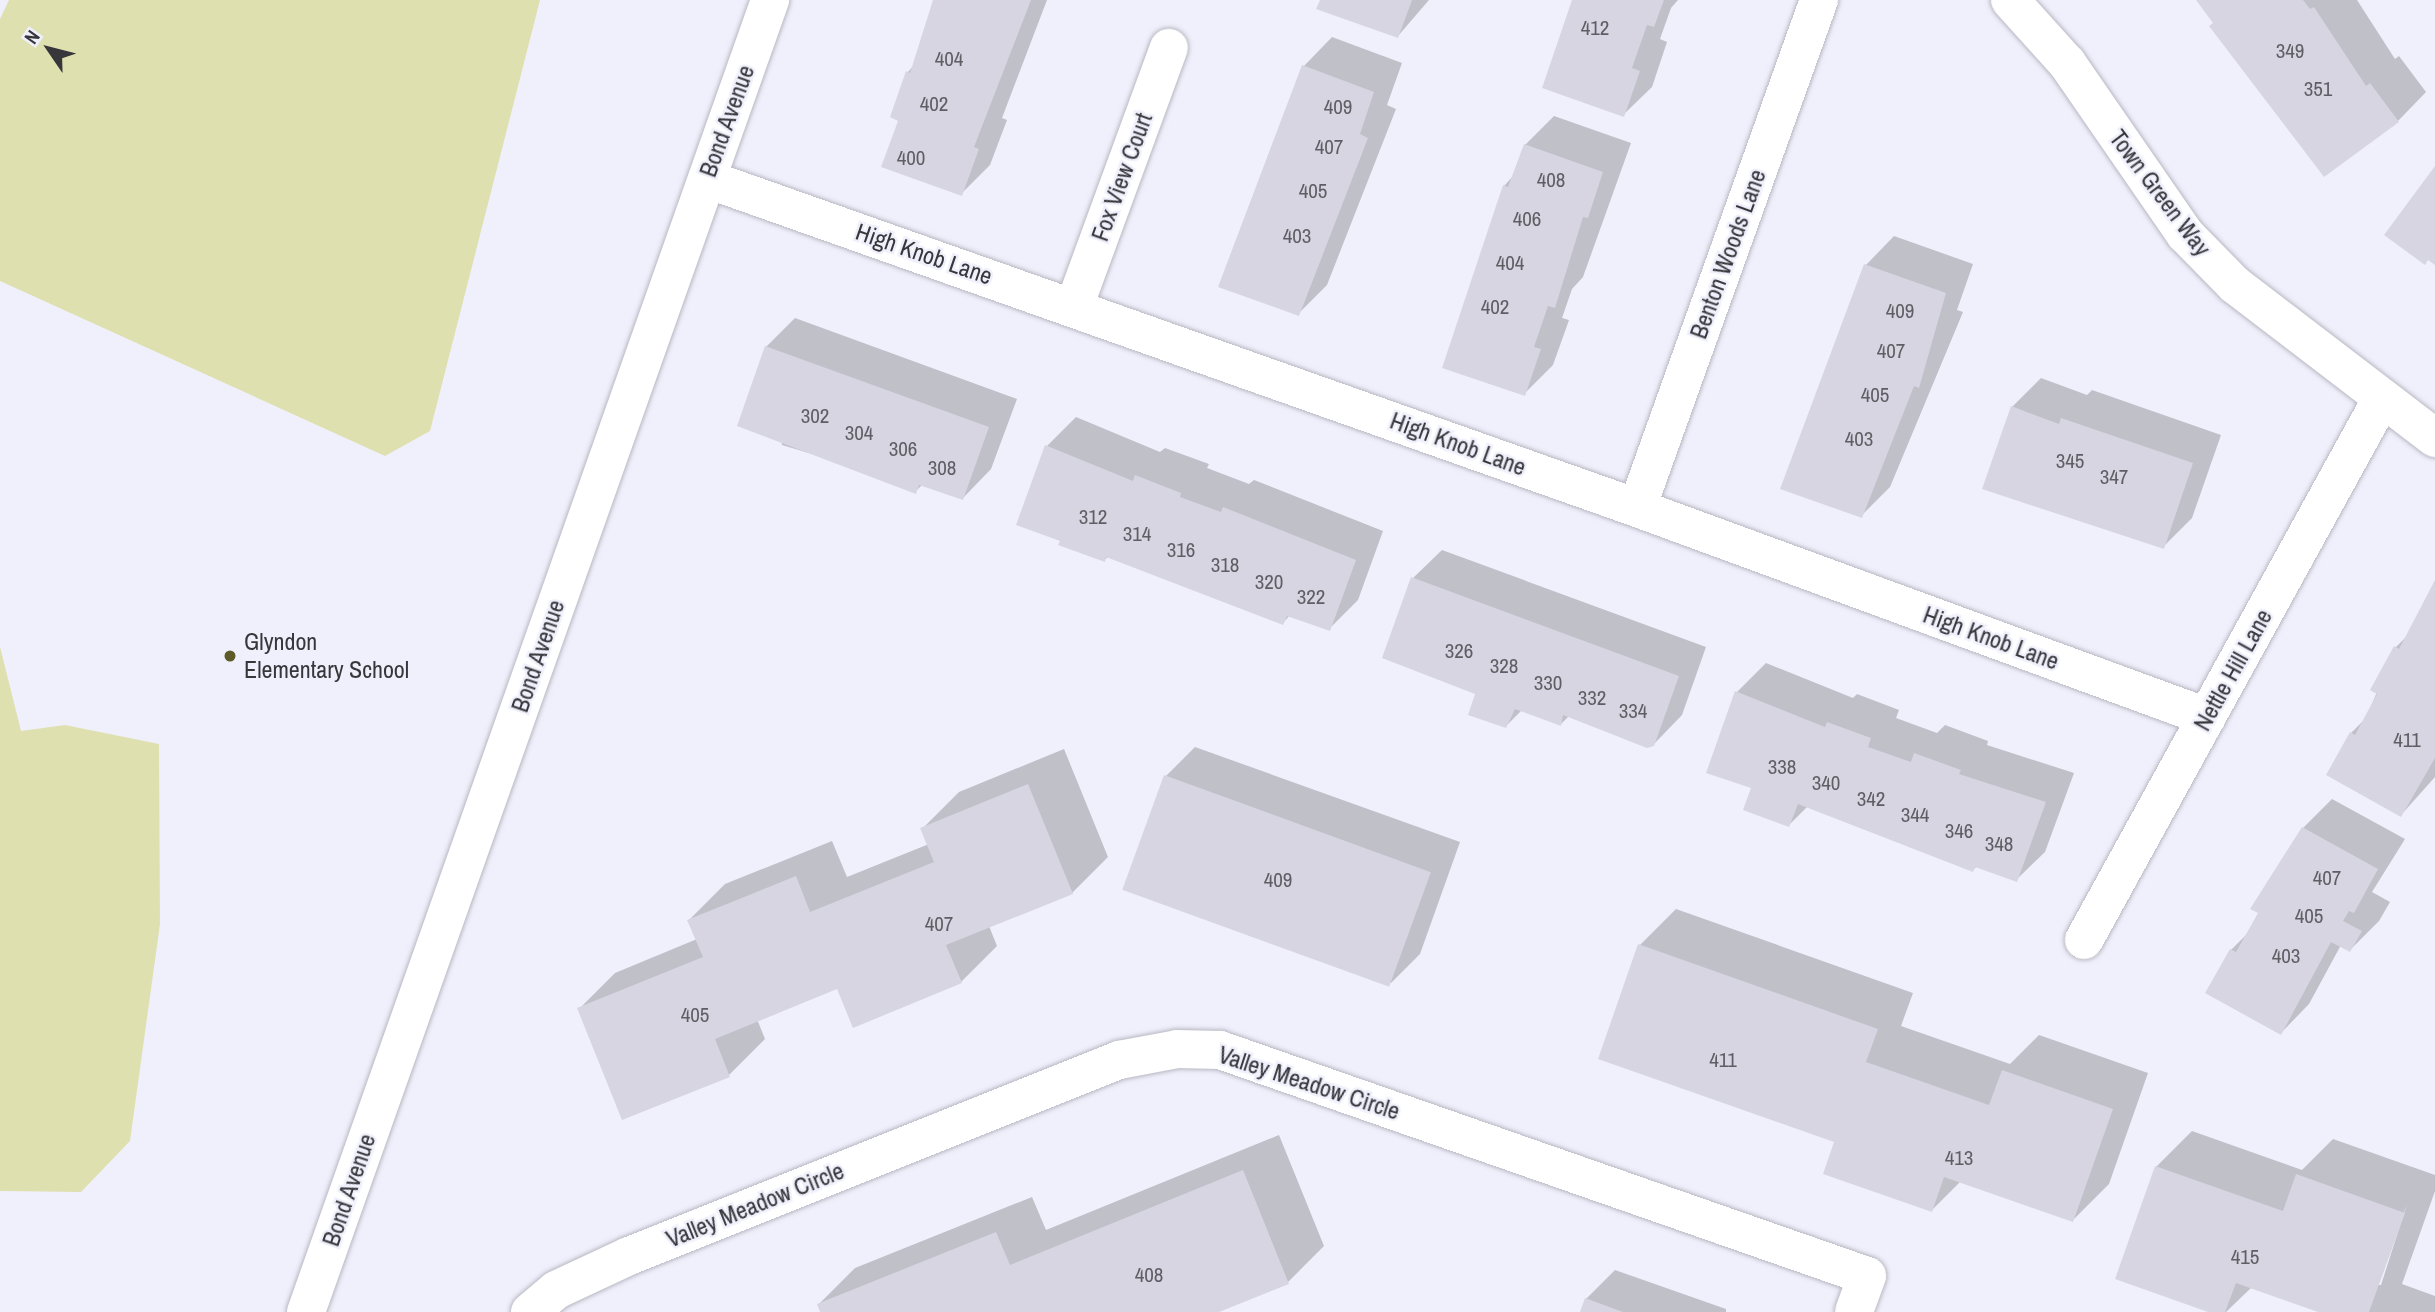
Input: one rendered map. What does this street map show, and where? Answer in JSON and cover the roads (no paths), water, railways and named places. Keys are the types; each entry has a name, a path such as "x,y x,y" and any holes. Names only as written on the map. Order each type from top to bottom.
{"street":[{"name":"Bond Avenue","path":"306,1312 770,0"},
{"name":"Benton Woods Lane","path":"1637,508 1819,0"},
{"name":"Town Green Way","path":"2010,0 2067,63 2185,234 2235,285 2381,400 2435,438"},
{"name":"Fox View Court","path":"1074,307 1169,48"},
{"name":"High Knob Lane","path":"706,179 1637,508 2207,717"},
{"name":"Nettle Hill Lane","path":"2084,940 2381,400"},
{"name":"Valley Meadow Circle","path":"530,1312 556,1290 642,1251 1119,1060 1177,1049 1220,1050 1867,1276 1854,1312"}],"place":[{"name":"Glyndon Elementary School","path":"230,656"}]}
